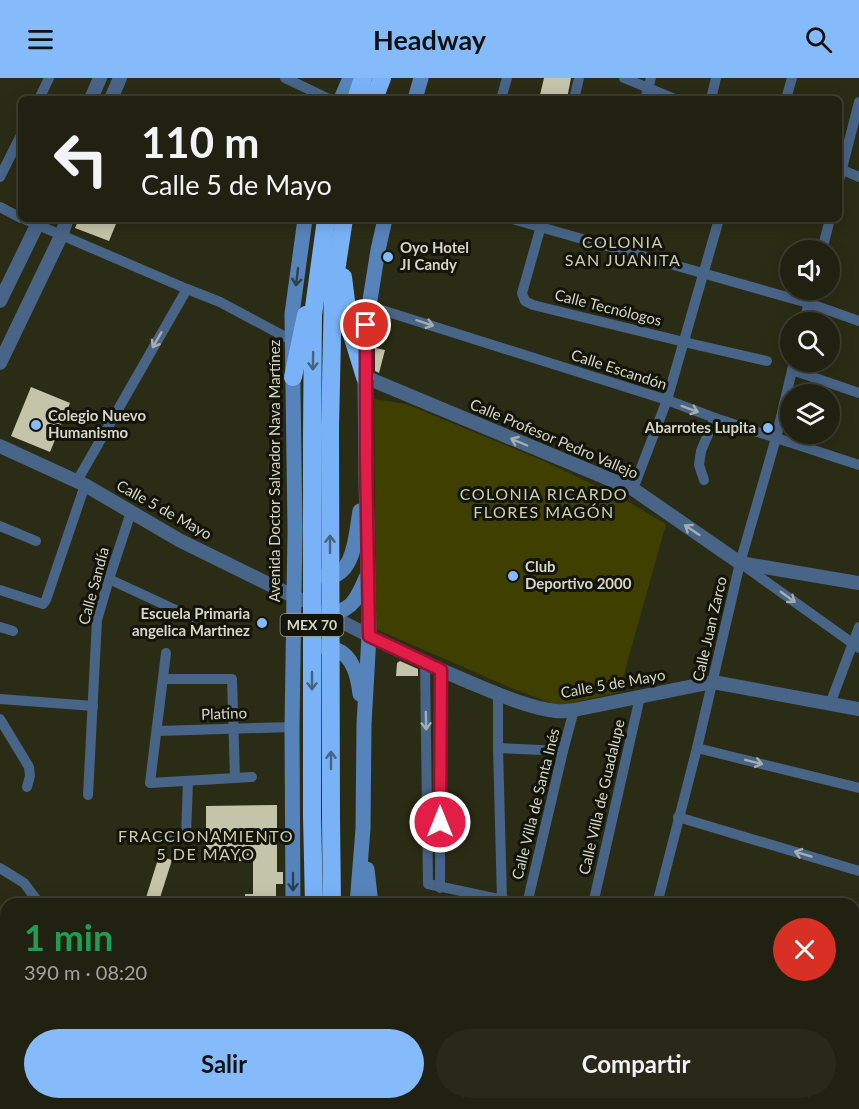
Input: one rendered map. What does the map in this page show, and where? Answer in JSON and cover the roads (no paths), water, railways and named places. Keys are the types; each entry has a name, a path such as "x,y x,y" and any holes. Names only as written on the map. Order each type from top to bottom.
{"highway":[{"path":"357,96 363,78"},
{"path":"375,96 382,78"},
{"path":"292,377 325,222"},
{"name":"MEX 70","path":"312,898 313,315 326,222"},
{"path":"344,222 344,282 350,325 365,378"},
{"name":"MEX 70","path":"332,898 330,427 333,291 344,222"},
{"path":"332,867 337,898"}],"main road":[{"path":"342,96 350,78"},
{"path":"416,96 421,78"},
{"name":"Avenida Doctor Salvador Nava Martínez","path":"293,898 292,727 295,530 292,314 305,222"},
{"path":"357,898 363,829 364,724 369,636 366,325 384,222"},
{"path":"295,530 310,569 328,577 339,572 352,556 366,474"},
{"path":"293,643 298,628 308,620 329,615 353,603 358,598 368,573"},
{"path":"293,685 294,671 300,654 308,649 321,646 336,649 344,654 356,671 364,724"},
{"path":"363,829 370,898"}],"street":[{"path":"40,96 49,78"},
{"path":"92,96 99,78"},
{"path":"112,96 120,78"},
{"path":"285,78 302,82 324,96"},
{"path":"502,96 507,78"},
{"path":"575,96 579,78"},
{"path":"624,78 668,96"},
{"path":"712,96 716,78"},
{"path":"787,96 792,78"},
{"path":"842,162 859,102"},
{"path":"0,177 18,141"},
{"path":"842,170 859,177"},
{"path":"0,207 18,216"},
{"path":"0,301 39,222 61,236 220,302 293,340"},
{"path":"0,363 66,222"},
{"path":"633,489 667,400 718,222"},
{"path":"825,240 829,222"},
{"path":"542,223 704,274 808,303 859,321"},
{"name":"Calle Tecnólogos","path":"542,223 522,293 525,301 533,305 767,361"},
{"path":"0,590 43,604 46,600 81,483 187,289"},
{"path":"806,312 809,300"},
{"name":"Calle Escandón","path":"369,306 667,400 859,465"},
{"name":"Calle Juan Zarco","path":"658,898 697,748 740,563 776,438 792,372"},
{"path":"808,372 859,393"},
{"name":"Calle Profesor Pedro Vallejo","path":"365,378 633,489 740,563 859,583"},
{"path":"704,480 699,465 715,418"},
{"name":"Calle 5 de Mayo","path":"0,446 81,483 179,540 294,595 369,636 498,694 541,708 557,711 574,710 713,682 859,710"},
{"name":"Calle Sandía","path":"88,795 97,620 131,512"},
{"path":"0,526 36,541"},
{"path":"740,563 856,645"},
{"path":"109,579 193,618"},
{"path":"0,627 13,631"},
{"path":"830,704 856,645 859,627"},
{"path":"166,653 150,783 252,777"},
{"path":"425,663 428,884 492,898"},
{"path":"440,888 441,670"},
{"path":"163,679 232,679 235,778"},
{"path":"498,694 502,898"},
{"name":"Calle Villa de Guadalupe","path":"594,898 640,697"},
{"path":"0,699 93,706"},
{"name":"Calle Villa de Santa Inés","path":"528,898 574,710"},
{"path":"0,719 29,768 30,776 27,787"},
{"name":"Platino","path":"157,731 292,727"},
{"path":"498,748 563,751"},
{"path":"697,748 859,788"},
{"path":"427,779 440,779"},
{"path":"186,836 188,781"},
{"path":"678,817 859,871"},
{"path":"164,836 199,836"},
{"path":"0,868 24,883 35,898"}],"place":[{"name":"Oyo Hotel JI Candy","path":"388,257"},
{"name":"Colegio Nuevo Humanismo","path":"36,425"},
{"name":"Abarrotes Lupita","path":"768,428"},
{"name":"Club Deportivo 2000","path":"513,576"},
{"name":"Escuela Primaria angelica Martinez","path":"262,623"}],"district":[{"name":"COLONIA SAN JUANITA","path":"623,251"},
{"name":"COLONIA RICARDO FLORES MAGÓN","path":"544,503"},
{"name":"FRACCIONAMIENTO 5 DE MAYO","path":"206,845"}]}
